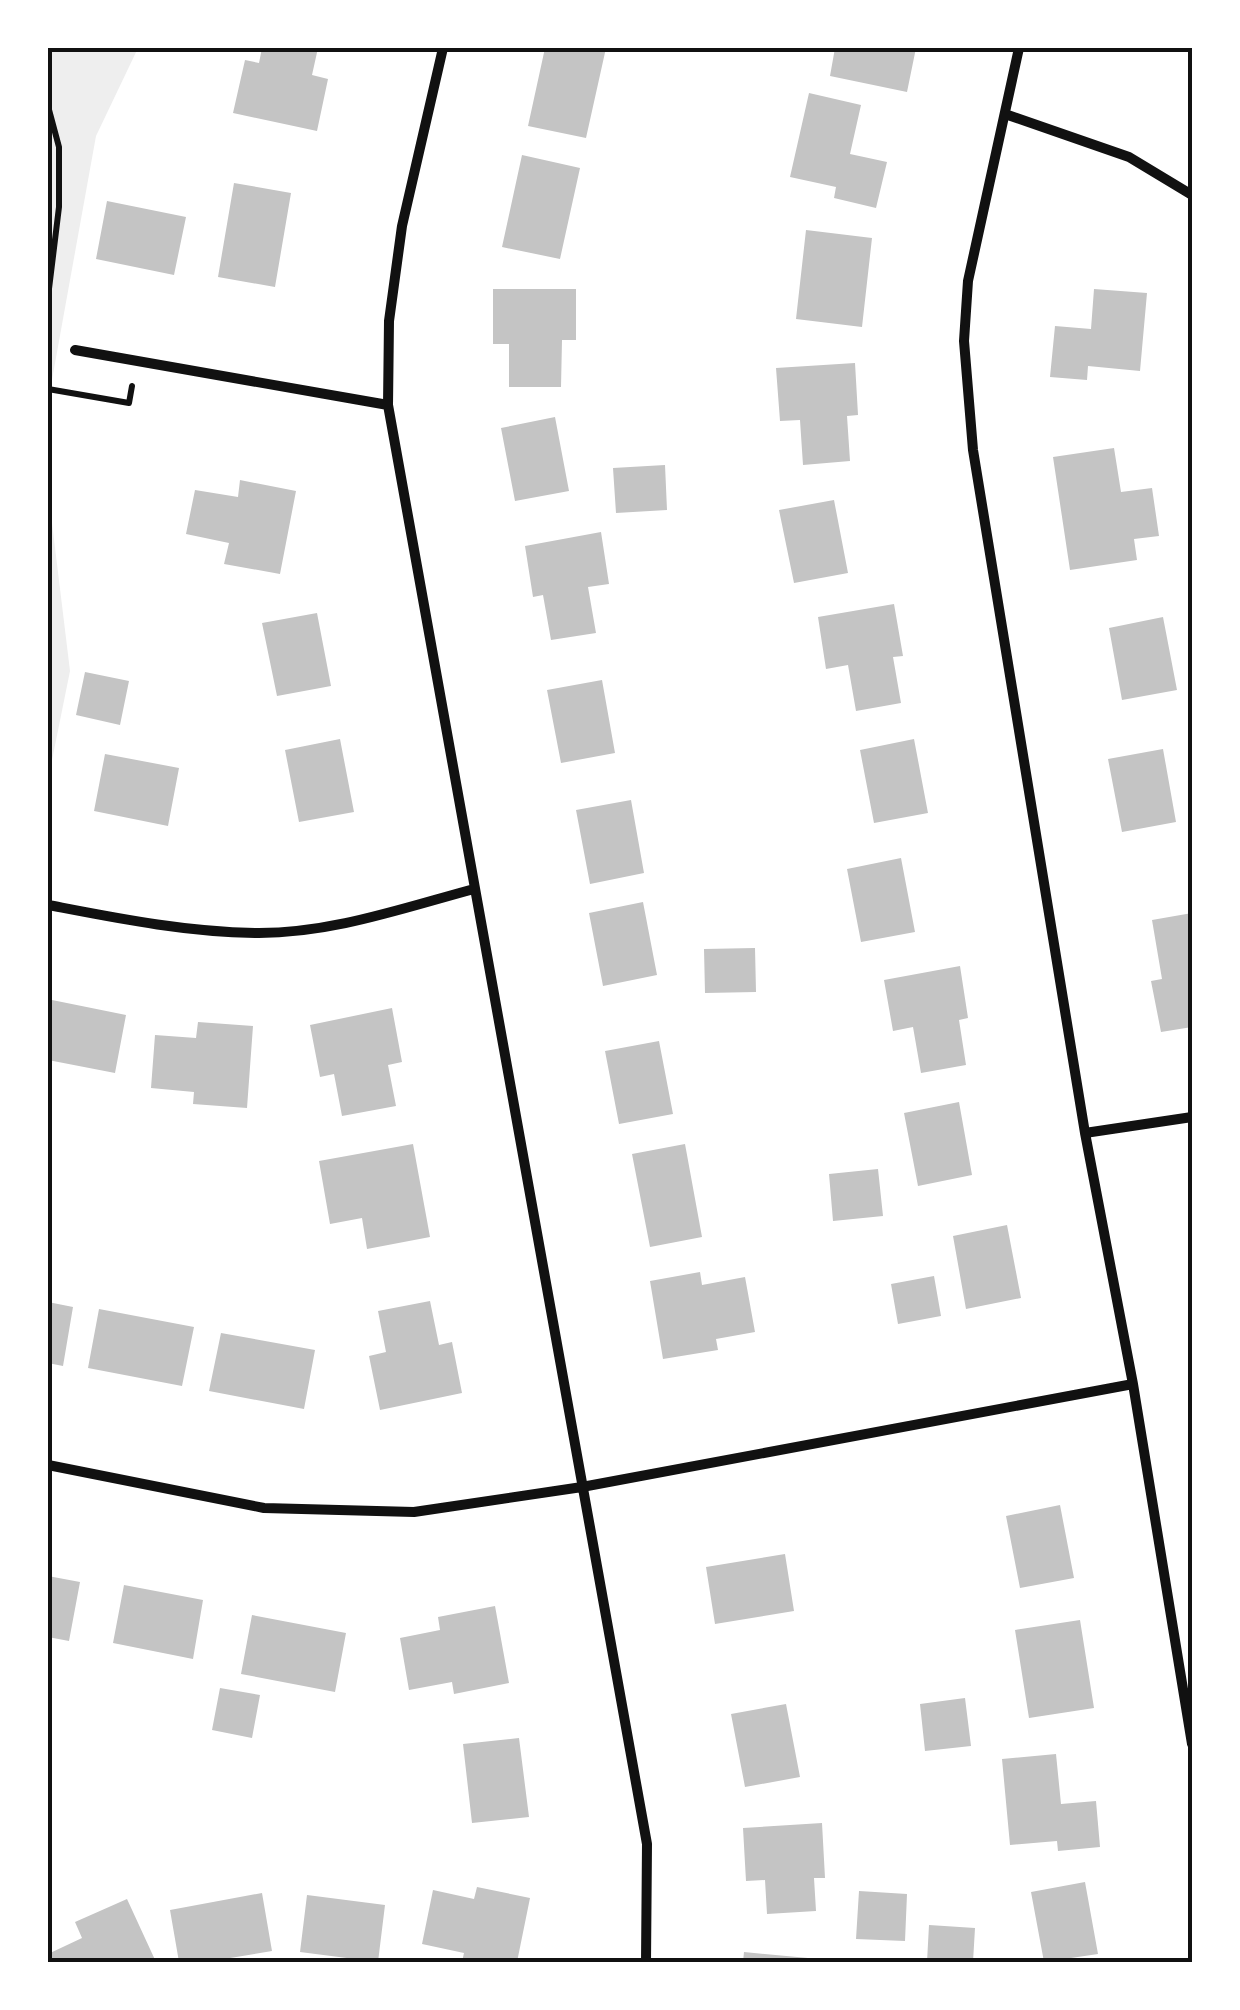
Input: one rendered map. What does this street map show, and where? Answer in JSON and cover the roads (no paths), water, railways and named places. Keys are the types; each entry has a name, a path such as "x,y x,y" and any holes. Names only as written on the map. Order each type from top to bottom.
{"street":[{"path":"443,48 402,226 390,321 388,405 648,1844 646,1962"},
{"path":"1019,48 968,281 965,385 1085,1133 1192,1744"},
{"path":"1004,114 1129,157 1192,195"},
{"path":"74,350 388,405"},
{"path":"48,905 163,926 256,933 353,922 474,889"},
{"path":"1085,1133 1192,1118"},
{"path":"48,1465 264,1508 414,1512 582,1487 1132,1384"}]}
